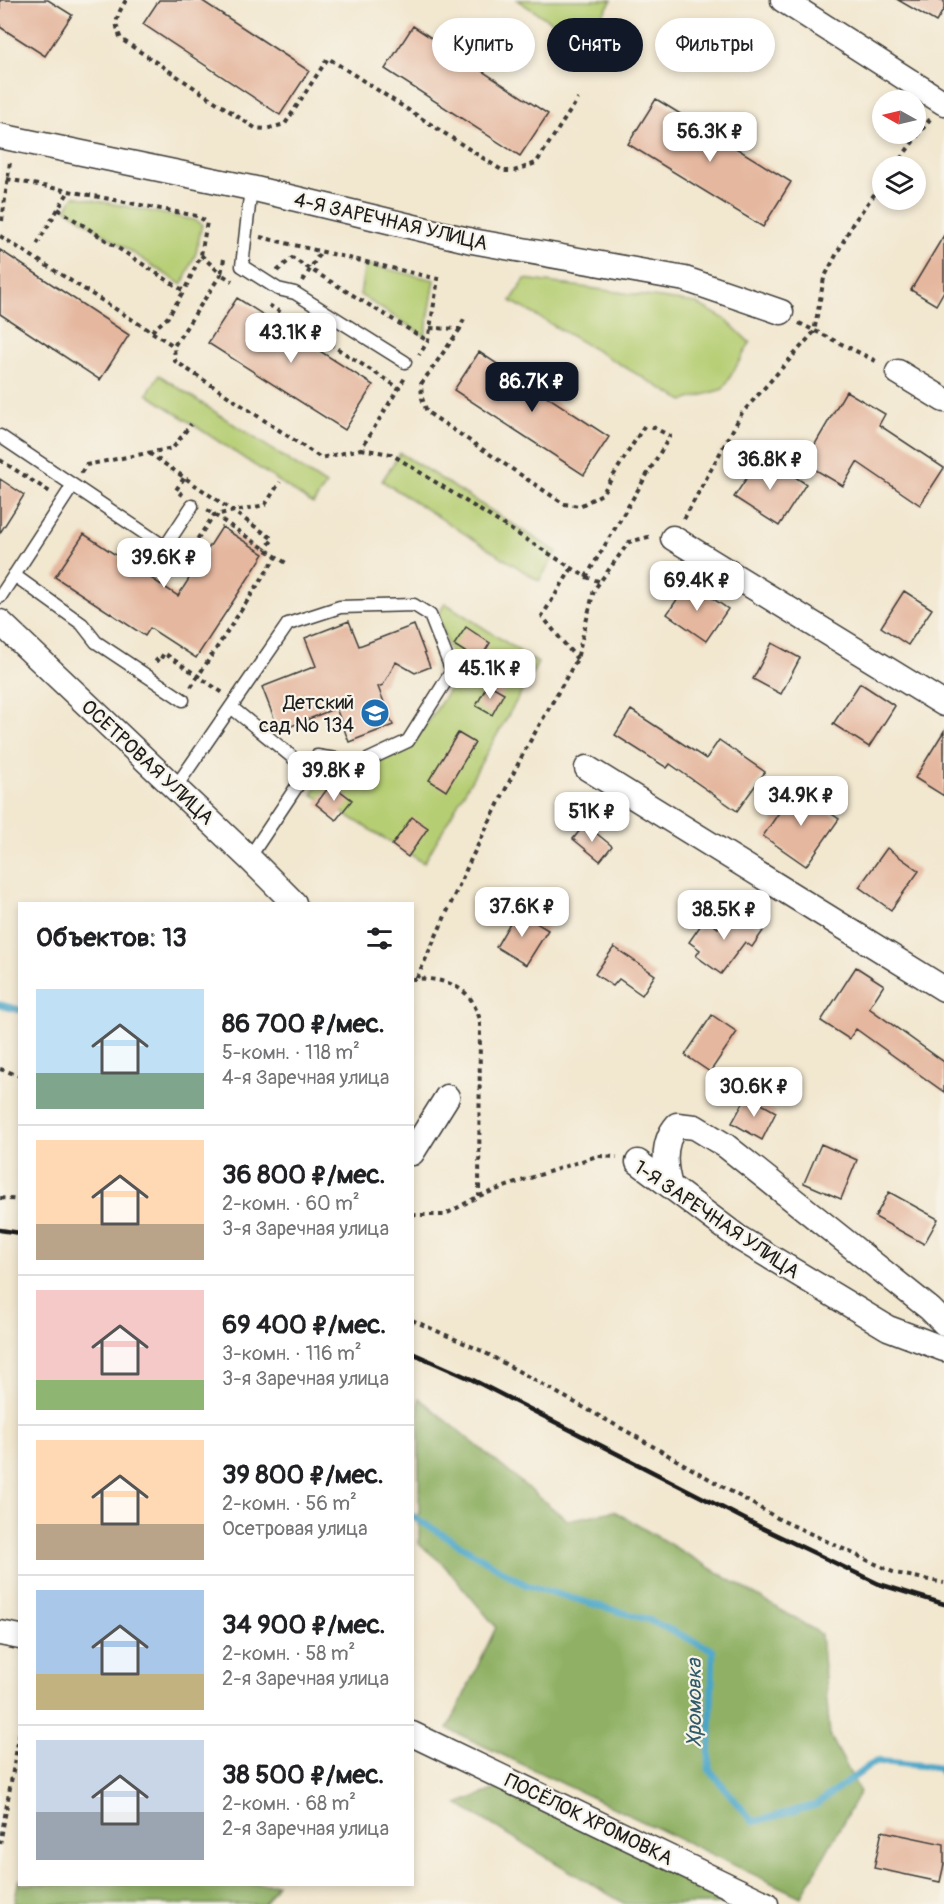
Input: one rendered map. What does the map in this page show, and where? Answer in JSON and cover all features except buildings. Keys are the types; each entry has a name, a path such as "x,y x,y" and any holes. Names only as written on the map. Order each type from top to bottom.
{"street":[{"path":"783,0 943,102"},
{"name":"4-Я ЗАРЕЧНАЯ УЛИЦА","path":"0,136 252,188 472,242 686,279 780,312"},
{"path":"898,372 944,400"},
{"path":"674,538 944,704"},
{"name":"ОСЕТРОВАЯ УЛИЦА","path":"0,622 293,902"},
{"path":"587,768 944,989"},
{"path":"414,1150 447,1097"},
{"path":"670,1186 665,1170 665,1151 669,1137 677,1125 695,1127 726,1146 930,1309 944,1323"},
{"name":"1-Я ЗАРЕЧНАЯ УЛИЦА","path":"638,1162 739,1238 888,1328 944,1349"},
{"path":"0,1633 18,1637"},
{"name":"ПОСЁЛОК ХРОМОВКА","path":"414,1735 766,1904"}],"lane":[{"path":"252,188 242,267 278,289 295,293 410,364"},
{"path":"0,436 165,547 194,504"},
{"path":"0,597 73,485"},
{"path":"14,575 82,624 96,642 183,700"},
{"path":"175,788 230,702 288,624 340,607 414,605 430,615 452,672 408,741 361,763 317,756 249,858"},
{"path":"230,702 308,770"}],"path":[{"path":"126,0 117,18 116,28 121,39 255,128 285,124 328,58 503,171 514,171 536,163 578,99"},
{"path":"902,156 943,102"},
{"path":"2,221 10,162"},
{"path":"7,179 196,216 207,222 201,255 184,291 168,317 151,332"},
{"path":"37,244 69,191"},
{"path":"479,1196 480,1018 469,997 455,986 437,980 415,979 524,752 577,659 594,590 629,542 650,536 674,538 742,413 814,332 824,278 854,223 872,198"},
{"path":"58,209 184,291"},
{"path":"245,234 438,279 428,341 410,364 361,449"},
{"path":"0,236 174,346"},
{"path":"295,293 321,251"},
{"path":"201,255 221,274 174,346 176,361 321,458 361,449 392,454 586,577 601,582"},
{"path":"265,281 292,258 428,341"},
{"path":"780,312 814,332 898,372"},
{"path":"465,316 460,329 421,384 422,398 427,412 564,504 580,506 602,494 649,425 670,436 586,577"},
{"path":"430,328 460,329"},
{"path":"73,485 86,465 173,448 192,424"},
{"path":"148,453 273,539 265,549"},
{"path":"184,478 176,490 286,563"},
{"path":"214,515 266,505 280,482"},
{"path":"183,700 276,557"},
{"path":"572,568 542,616 577,659"},
{"path":"150,655 159,662 164,653 198,676 230,702"},
{"path":"0,1069 18,1075"},
{"name":"1-Я ЗАРЕЧНАЯ УЛИЦА","path":"414,1215 444,1215 479,1196 597,1156 638,1162"},
{"path":"0,1198 18,1200"},
{"path":"414,1321 482,1351 779,1519 895,1573 944,1583"},
{"path":"0,1844 18,1742"}],"green space":[{"path":"517,0 612,0 600,18 547,19"},
{"path":"74,196 194,220 202,224 196,253 182,285 66,209"},
{"path":"365,264 435,280 425,336 360,295"},
{"path":"525,279 696,303 725,319 750,343 723,389 683,401 511,301"},
{"path":"159,375 326,485 313,504 147,394"},
{"path":"400,453 557,552 539,581 382,481"},
{"path":"445,603 538,663 424,863 312,794 331,765 363,769 412,746 458,677 438,615"},
{"path":"419,1398 567,1520 614,1511 821,1634 830,1735 860,1792 801,1897 448,1729 496,1627 442,1563 419,1544"},
{"path":"506,1785 754,1904 625,1904 457,1804"},
{"path":"18,1883 18,1886 276,1886 264,1904 14,1904"}],"waterway":[{"name":"Хромовка","path":"0,1005 18,1010"},
{"name":"Хромовка","path":"414,1517 526,1585 649,1620 713,1650 709,1769 753,1822 816,1805 876,1761 937,1767 944,1775"}],"railway":[{"path":"0,1230 18,1233"},
{"path":"414,1354 471,1379 760,1527 879,1584 944,1604"}],"place":[{"name":"Детский сад № 134","path":"375,713"}]}
